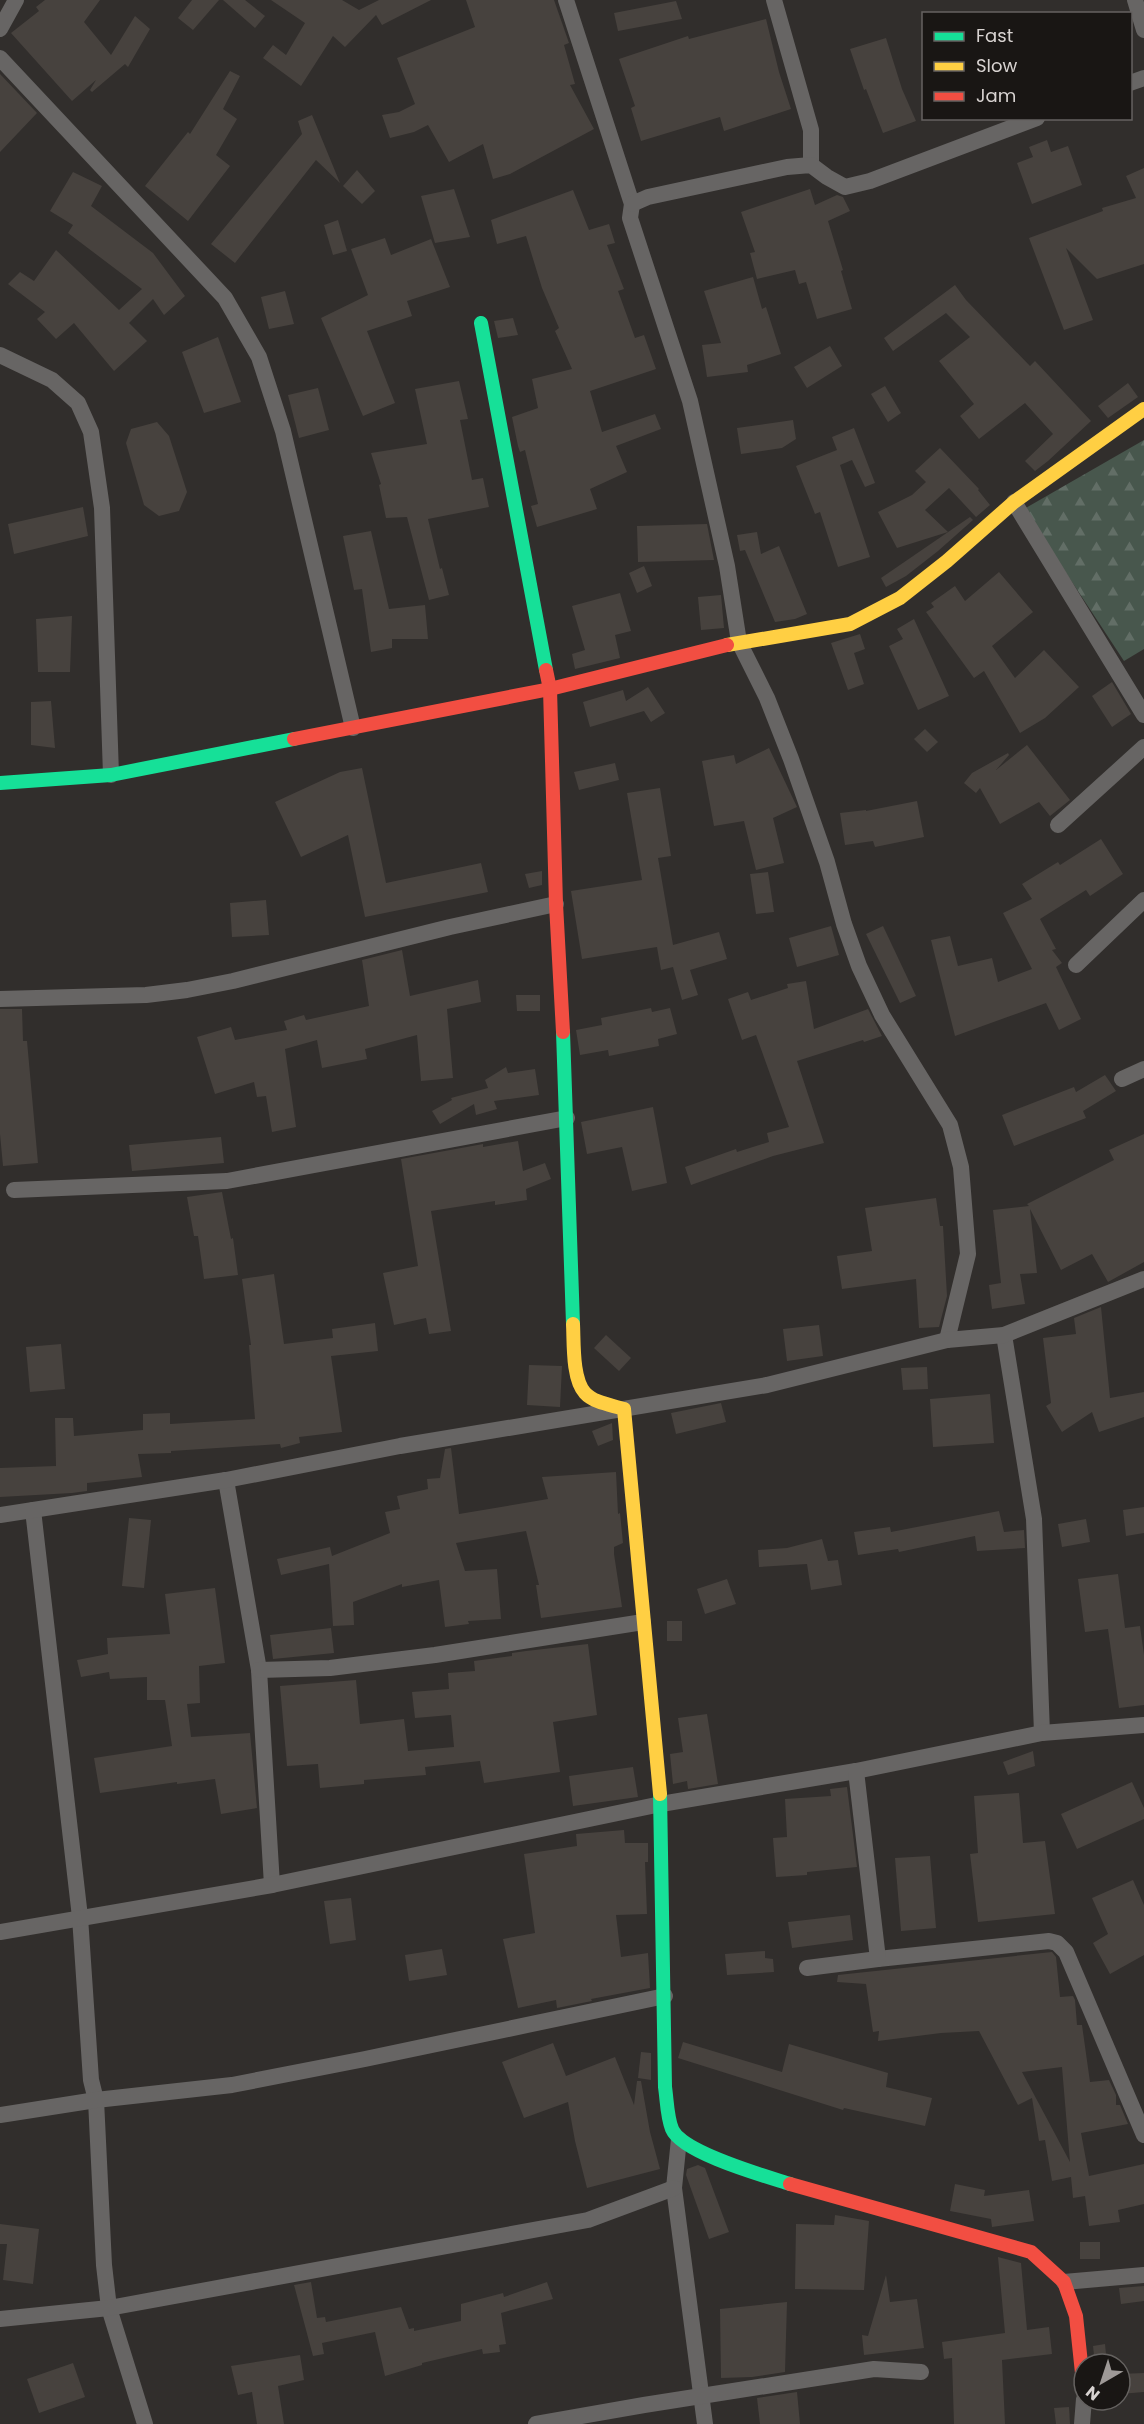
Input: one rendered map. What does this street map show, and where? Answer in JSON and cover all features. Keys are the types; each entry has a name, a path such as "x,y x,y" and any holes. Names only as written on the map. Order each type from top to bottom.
{"street":[{"path":"0,29 16,0"},
{"path":"566,0 632,204 630,218 690,401 727,566 739,642 767,698 791,759 827,862 844,924 859,966 882,1015 950,1125 961,1167 968,1254 947,1340"},
{"path":"774,0 811,130 811,165"},
{"path":"1135,0 1144,30"},
{"path":"0,57 225,298 259,357 283,431 353,728"},
{"path":"632,204 648,197 787,166 811,165 845,187 870,181 1032,120"},
{"path":"481,323 550,689 556,904 577,1382 590,1399 624,1409"},
{"path":"0,355 52,380 78,403 91,432 102,508 111,776"},
{"path":"0,783 111,776 550,689 739,642 850,624 900,598 947,561 1014,502 1144,409"},
{"path":"1014,502 1144,715"},
{"path":"1058,825 1144,747"},
{"path":"1076,965 1144,900"},
{"path":"0,999 146,995 187,990 556,904"},
{"path":"1122,1079 1144,1069"},
{"path":"14,1190 227,1181 567,1118"},
{"path":"0,1515 226,1480 400,1446 767,1385 947,1340 1004,1335 1144,1279"},
{"path":"1004,1335 1034,1519 1042,1733"},
{"path":"624,1409 662,1804 665,2087 672,2130 690,2147 766,2176 1031,2252 1064,2282 1076,2316 1080,2352"},
{"path":"226,1480 259,1670 272,1886"},
{"path":"33,1510 80,1917 91,2080 96,2100 104,2265 109,2308 145,2424"},
{"path":"259,1670 330,1668 435,1655 643,1622"},
{"path":"0,1932 272,1886 662,1804 856,1770 1042,1733 1144,1725"},
{"path":"856,1770 878,1959"},
{"path":"807,1968 1049,1941 1057,1943 1066,1952 1144,2135"},
{"path":"0,2115 96,2100 232,2085 665,1996"},
{"path":"679,2139 675,2188 705,2424"},
{"path":"0,2319 109,2308 588,2220 675,2188"},
{"path":"1064,2282 1144,2275"},
{"path":"536,2424 873,2369 921,2372"}],"green space":[{"path":"1144,440 1144,649 1124,661 1024,509"}],"building":[{"path":"45,0 100,0 84,22 111,55 135,16 150,29 128,67 125,64 92,92 90,90 96,80 72,101 11,33 39,11 36,7"},
{"path":"192,0 219,0 193,30 178,18"},
{"path":"223,0 245,0 265,16 255,28"},
{"path":"271,0 342,0 359,10 379,0 431,0 382,25 376,15 345,47 333,36 301,86 263,58 273,45 286,55 305,23"},
{"path":"466,0 554,0 569,43 564,45 575,84 570,85 594,129 510,174 493,179 483,144 449,162 428,125 414,132 390,138 382,115 399,112 415,104 397,58 475,27"},
{"path":"676,1 682,19 618,31 614,13"},
{"path":"766,19 791,109 724,131 720,117 641,141 631,108 635,106 619,59 688,36 689,39"},
{"path":"886,38 902,89 916,121 883,133 866,89 864,90 850,49"},
{"path":"230,71 240,76 223,109 237,119 216,155 230,166 188,221 145,186 188,132 190,134"},
{"path":"0,74 37,113 0,152"},
{"path":"312,115 340,183 316,160 235,263 211,244 302,134 298,121"},
{"path":"1047,140 1051,152 1068,146 1082,185 1032,204 1017,163 1033,157 1029,147"},
{"path":"1144,168 1144,264 1097,279 1066,248 1093,320 1064,330 1029,238 1103,211 1102,208 1136,198 1126,176"},
{"path":"357,170 375,191 362,204 343,186"},
{"path":"73,172 102,186 91,206 153,253 185,296 164,315 153,299 129,323 147,341 114,371 74,323 56,339 37,319 45,312 8,284 20,272 34,281 56,250 119,310 142,289 68,233 73,225 50,211"},
{"path":"454,189 470,237 435,243 421,196"},
{"path":"810,189 815,205 837,195 843,197 850,211 828,221 852,309 817,319 806,282 799,284 795,270 757,279 750,253 755,252 741,212"},
{"path":"573,190 589,230 609,224 615,243 607,245 624,289 618,291 635,338 644,335 656,369 590,391 602,432 655,414 661,429 616,446 627,472 590,489 597,509 537,527 531,506 538,504 525,450 520,452 512,417 538,408 532,379 572,369 555,331 559,328 542,288 526,236 497,244 491,220"},
{"path":"338,220 347,251 333,255 324,225"},
{"path":"385,238 391,255 431,239 450,287 407,301 412,316 367,331 395,403 363,416 321,318 368,295 351,249"},
{"path":"753,277 762,309 766,307 781,354 747,365 748,372 707,377 702,345 721,343 704,291"},
{"path":"955,285 966,300 1030,366 1035,361 1091,421 1035,471 1025,461 1053,434 1025,403 979,439 960,416 974,404 939,361 970,337 946,313 893,351 884,338"},
{"path":"285,291 294,324 269,329 261,297"},
{"path":"513,318 518,335 498,338 494,321"},
{"path":"218,337 241,402 204,413 182,352"},
{"path":"830,346 842,366 807,388 794,367"},
{"path":"459,381 468,419 460,420 472,480 483,478 489,507 428,519 449,595 429,600 407,517 386,518 379,485 381,484 371,453 427,444 415,389"},
{"path":"1128,383 1138,397 1108,418 1098,406"},
{"path":"885,386 901,413 888,422 871,394"},
{"path":"318,388 329,430 299,438 288,395"},
{"path":"793,420 796,439 782,448 741,454 737,428"},
{"path":"157,422 169,436 187,492 179,511 159,516 144,505 126,443 131,429"},
{"path":"854,428 875,483 865,487 852,460 840,465 870,557 838,567 820,512 815,514 796,466 837,450 832,437"},
{"path":"940,448 979,489 990,505 976,517 949,488 925,510 948,532 897,548 878,512 912,495 926,482 915,471"},
{"path":"83,507 88,536 14,554 8,524"},
{"path":"970,517 973,520 938,551 906,576 886,587 881,578"},
{"path":"707,524 714,560 638,562 637,526"},
{"path":"371,531 389,609 425,605 428,639 392,639 392,648 371,652 362,589 354,590 343,536"},
{"path":"757,532 761,554 779,546 807,614 795,619 775,622 745,550 740,551 737,535"},
{"path":"644,566 652,586 637,593 629,573"},
{"path":"999,572 1033,612 992,646 1015,678 1044,650 1079,687 1045,718 1020,733 984,671 974,678 926,612 934,607 931,603 955,586 965,601"},
{"path":"620,593 631,631 615,635 620,658 575,669 572,654 585,650 572,606"},
{"path":"721,595 724,628 701,630 698,597"},
{"path":"72,616 70,672 38,672 36,619"},
{"path":"914,619 949,696 918,710 889,646 903,639 897,629"},
{"path":"860,634 865,649 854,653 864,684 848,690 831,643"},
{"path":"1112,682 1131,714 1112,727 1092,696"},
{"path":"648,687 665,713 651,722 644,711 590,727 583,702 623,690 626,701"},
{"path":"51,701 55,748 31,745 31,702"},
{"path":"925,729 938,742 927,752 914,739"},
{"path":"1027,745 1070,800 1050,816 1039,802 1000,824 980,788 976,793 964,783 972,773 1008,753 1009,755 996,770"},
{"path":"769,748 797,807 773,818 784,863 756,870 744,821 714,826 702,761 734,755 736,764"},
{"path":"615,763 619,780 579,790 574,772"},
{"path":"362,768 386,883 481,863 488,892 365,917 348,835 301,857 275,802 340,772"},
{"path":"660,788 671,856 658,858 673,945 719,932 727,959 690,970 698,995 682,1000 673,967 661,970 657,947 582,959 571,891 642,880 627,793"},
{"path":"917,801 924,837 875,847 873,841 845,845 840,813 866,811"},
{"path":"1101,839 1123,874 1090,896 1086,890 1040,919 1056,949 1052,950 1062,963 1056,967 1081,1019 1059,1030 1046,1003 955,1036 931,940 950,936 958,966 992,958 998,982 1032,969 1003,913 1032,899 1022,884 1058,862 1060,865"},
{"path":"542,871 542,885 529,888 525,874"},
{"path":"768,872 774,912 756,914 750,874"},
{"path":"266,900 269,935 232,937 230,903"},
{"path":"831,926 839,955 797,967 789,938"},
{"path":"883,926 916,996 900,1003 866,934"},
{"path":"402,950 410,996 478,980 481,1002 447,1009 453,1078 421,1081 417,1035 365,1049 367,1059 322,1068 317,1040 285,1049 296,1127 272,1132 266,1096 257,1097 254,1082 215,1094 197,1037 231,1027 235,1040 287,1030 284,1021 304,1015 306,1020 369,1006 362,960"},
{"path":"806,981 814,1029 868,1009 882,1036 797,1061 824,1143 773,1156 691,1185 685,1167 736,1149 737,1152 769,1142 767,1133 789,1127 756,1035 742,1040 728,999 748,992 751,1000 788,988 787,984"},
{"path":"516,995 540,995 540,1011 517,1011"},
{"path":"651,1008 652,1012 670,1008 677,1034 658,1039 659,1046 609,1056 608,1050 580,1055 576,1030 602,1025 601,1018"},
{"path":"0,1009 22,1009 23,1041 27,1041 38,1163 3,1166 0,1134"},
{"path":"506,1067 508,1073 535,1069 539,1095 494,1101 497,1109 476,1115 474,1104 440,1124 432,1111 452,1100 451,1098 488,1088 485,1080"},
{"path":"1105,1075 1116,1091 1083,1111 1086,1118 1014,1146 1002,1115 1074,1087 1076,1092"},
{"path":"653,1107 667,1183 632,1191 622,1147 587,1154 581,1122"},
{"path":"1144,1134 1144,1262 1108,1282 1092,1254 1061,1270 1030,1209 1037,1273 1020,1274 1025,1304 992,1309 989,1285 1001,1283 993,1210 1029,1206 1027,1204 1114,1160 1109,1150"},
{"path":"221,1137 224,1163 132,1171 129,1145"},
{"path":"518,1141 523,1171 545,1163 551,1179 526,1189 527,1200 495,1205 495,1201 431,1211 451,1331 429,1334 426,1318 394,1325 383,1273 418,1266 401,1159 483,1144 483,1147"},
{"path":"222,1192 231,1239 233,1238 238,1275 204,1279 198,1236 194,1236 187,1197"},
{"path":"936,1198 940,1226 943,1226 947,1296 939,1327 919,1328 916,1279 842,1289 837,1256 872,1251 865,1208"},
{"path":"274,1274 284,1344 333,1338 332,1329 375,1323 378,1351 331,1356 342,1432 299,1437 300,1443 281,1448 280,1444 138,1454 142,1477 87,1483 87,1491 0,1497 0,1468 56,1466 55,1418 73,1418 74,1436 143,1430 143,1414 170,1413 170,1424 255,1419 249,1345 251,1345 242,1279"},
{"path":"1101,1307 1110,1398 1144,1392 1144,1417 1099,1432 1092,1412 1062,1432 1046,1406 1051,1403 1043,1338 1076,1334 1074,1318"},
{"path":"819,1325 823,1356 787,1361 783,1329"},
{"path":"606,1335 631,1358 619,1371 594,1348"},
{"path":"61,1344 65,1389 30,1392 26,1347"},
{"path":"529,1365 562,1366 560,1407 527,1405"},
{"path":"927,1367 928,1389 903,1390 901,1368"},
{"path":"990,1394 994,1443 933,1447 930,1399"},
{"path":"721,1403 726,1422 676,1434 671,1413"},
{"path":"612,1423 613,1440 598,1446 592,1431"},
{"path":"451,1448 459,1514 548,1499 542,1477 616,1472 618,1514 620,1513 623,1543 614,1547 614,1554 622,1607 541,1618 536,1585 539,1585 526,1531 456,1543 465,1571 497,1569 501,1619 468,1621 469,1624 445,1627 439,1580 402,1587 402,1584 353,1602 354,1625 333,1626 329,1564 281,1575 277,1559 330,1547 332,1556 390,1533 385,1512 400,1509 397,1496 428,1489 427,1479 440,1478 445,1449"},
{"path":"1144,1507 1144,1533 1126,1536 1123,1510"},
{"path":"999,1511 1004,1532 1024,1530 1025,1548 977,1551 975,1536 899,1552 898,1549 858,1555 854,1532 890,1527 891,1532"},
{"path":"129,1518 151,1520 144,1588 122,1586"},
{"path":"1086,1519 1090,1542 1062,1547 1058,1524"},
{"path":"822,1539 828,1561 838,1560 842,1585 811,1590 807,1564 759,1567 758,1550 787,1548"},
{"path":"1118,1574 1125,1628 1140,1626 1144,1655 1144,1705 1119,1708 1108,1629 1085,1632 1078,1579"},
{"path":"727,1579 736,1604 705,1614 697,1589"},
{"path":"215,1588 225,1663 199,1666 200,1703 187,1704 191,1737 250,1733 257,1808 221,1814 215,1779 100,1793 94,1758 172,1746 165,1700 147,1700 147,1677 110,1679 109,1672 81,1677 77,1660 108,1654 107,1638 170,1634 165,1594"},
{"path":"667,1621 682,1621 682,1641 667,1641"},
{"path":"331,1628 334,1653 273,1659 270,1635"},
{"path":"588,1644 597,1715 553,1722 560,1772 484,1783 480,1761 425,1767 426,1775 364,1780 364,1784 320,1788 318,1764 287,1766 280,1686 356,1680 360,1724 404,1719 408,1751 454,1747 451,1715 415,1718 412,1692 449,1689 448,1673 475,1671 474,1661 512,1656 512,1653"},
{"path":"707,1714 718,1784 688,1789 687,1781 673,1784 670,1754 683,1752 678,1718"},
{"path":"1033,1751 1035,1766 1008,1775 1003,1762"},
{"path":"633,1767 638,1797 573,1806 569,1776"},
{"path":"1132,1782 1144,1808 1144,1819 1077,1849 1061,1814"},
{"path":"847,1787 857,1867 807,1872 807,1875 776,1877 773,1838 787,1837 785,1799 831,1796 830,1789"},
{"path":"1019,1793 1023,1843 1045,1841 1055,1914 978,1922 970,1854 978,1853 974,1796"},
{"path":"624,1830 625,1843 648,1843 648,1862 645,1862 647,1914 616,1915 621,1957 648,1953 650,1988 557,2008 556,2000 518,2008 503,1939 535,1933 524,1854 577,1846 576,1834"},
{"path":"930,1856 936,1928 901,1931 895,1858"},
{"path":"1133,1880 1144,1905 1144,1955 1110,1974 1093,1943 1108,1934 1092,1898"},
{"path":"351,1898 356,1940 330,1944 324,1901"},
{"path":"850,1915 853,1940 792,1948 788,1922"},
{"path":"442,1949 447,1975 409,1981 405,1955"},
{"path":"765,1951 765,1958 773,1959 774,1972 727,1975 725,1954"},
{"path":"1052,1952 1056,1957 1060,1997 1073,1996 1075,2000 1077,2025 1082,2025 1090,2082 1109,2080 1116,2095 1116,2105 1120,2105 1128,2124 1081,2133 1089,2176 1144,2164 1144,2204 1118,2210 1120,2222 1089,2226 1085,2196 1073,2198 1071,2177 1052,2181 1045,2140 1039,2141 1032,2098 1018,2105 979,2031 878,2041 879,2031 873,2032 866,1984 837,1982 838,1975","holes":["1062,2067 1070,2162 1022,2072"]},
{"path":"683,2042 782,2072 789,2044 888,2073 886,2087 932,2098 925,2126 844,2108 843,2110 678,2058"},
{"path":"553,2043 566,2076 615,2057 634,2105 637,2081 641,2081 650,2132 660,2169 587,2188 568,2102 524,2118 502,2062"},
{"path":"641,2052 651,2053 651,2080 638,2078"},
{"path":"698,2165 705,2168 729,2232 709,2239 686,2175 687,2169"},
{"path":"955,2184 985,2190 984,2196 1029,2190 1034,2221 992,2227 991,2219 950,2211"},
{"path":"835,2215 869,2221 864,2290 795,2289 796,2224 834,2225"},
{"path":"0,2224 39,2229 33,2284 3,2280 7,2244 0,2244"},
{"path":"1080,2242 1100,2242 1100,2259 1080,2259"},
{"path":"998,2257 1021,2263 1027,2330 1049,2327 1052,2354 1002,2360 1005,2424 954,2424 952,2358 944,2359 942,2342 1005,2333"},
{"path":"886,2275 890,2302 917,2299 924,2348 864,2355 862,2335 868,2336"},
{"path":"311,2282 317,2318 325,2317 326,2322 401,2307 409,2329 414,2328 414,2331 461,2321 461,2304 503,2293 504,2297 547,2282 553,2299 501,2313 506,2344 499,2345 500,2352 483,2354 482,2349 422,2363 422,2365 385,2376 375,2332 322,2343 324,2354 313,2356 294,2285"},
{"path":"1144,2286 1144,2301 1121,2304 1119,2288"},
{"path":"787,2302 785,2372 752,2377 721,2378 720,2309"},
{"path":"1105,2344 1106,2352 1094,2352 1093,2346"},
{"path":"300,2355 304,2380 278,2386 284,2424 257,2424 252,2392 238,2395 231,2366"},
{"path":"73,2363 85,2397 39,2413 27,2379"},
{"path":"1144,2373 1144,2392 1132,2393 1132,2374"},
{"path":"797,2392 800,2424 760,2424 757,2398"},
{"path":"1069,2407 1070,2424 1056,2424 1054,2408"}],"traffic: fast":[{"path":"481,323 546,670"},
{"path":"0,783 111,775 294,739"},
{"path":"563,1032 573,1324"},
{"path":"660,1794 665,2087 670,2124 679,2138 691,2147 725,2162 790,2184"}],"traffic: slow":[{"path":"727,645 850,624 900,598 947,561 1014,502 1144,409"},
{"path":"573,1324 574,1360 581,1387 593,1399 624,1409 660,1794"}],"traffic: jam":[{"path":"294,739 550,689 727,645"},
{"path":"546,670 550,689 556,904 563,1032"},
{"path":"790,2184 1031,2252 1064,2282 1076,2316 1080,2352"}]}
